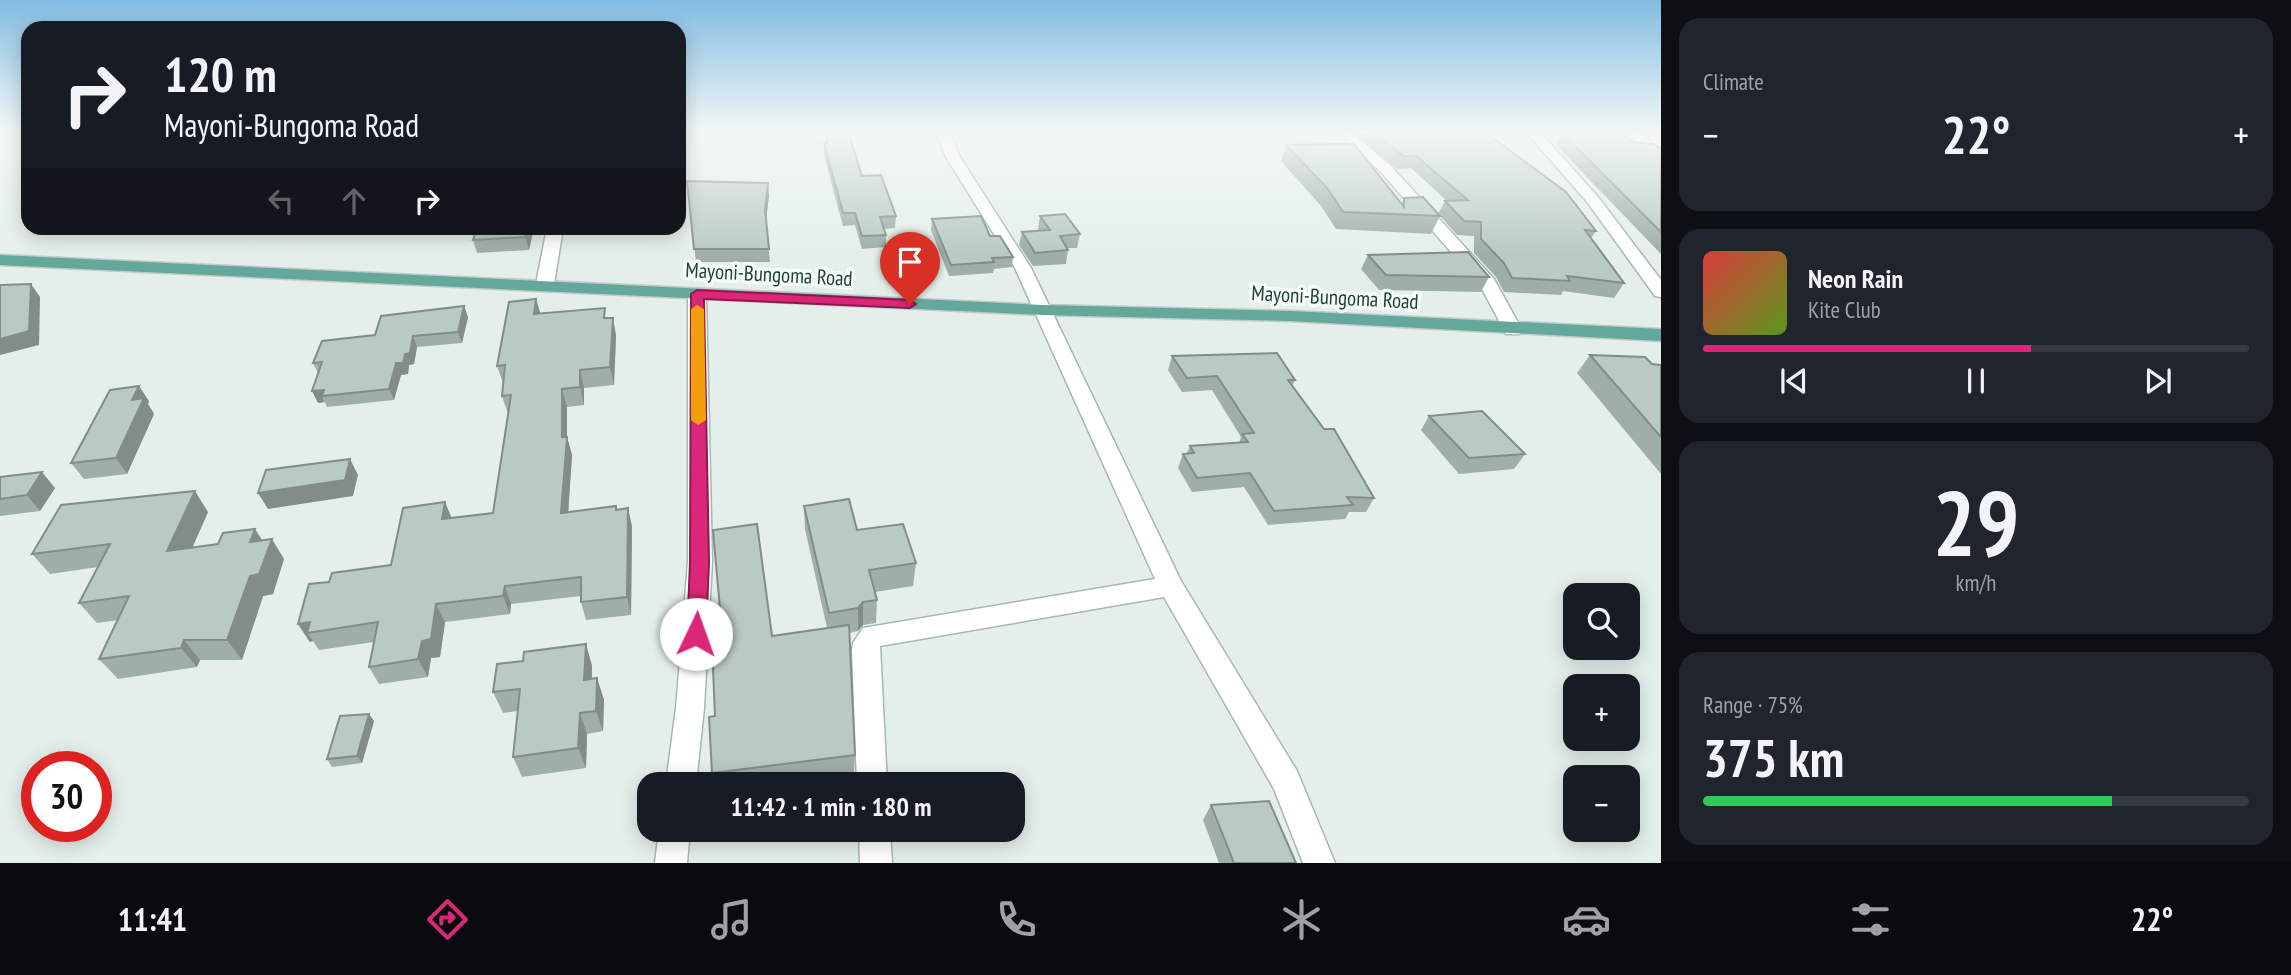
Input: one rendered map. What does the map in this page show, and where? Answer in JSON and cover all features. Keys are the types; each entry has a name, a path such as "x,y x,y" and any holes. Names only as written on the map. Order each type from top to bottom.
{"main road":[{"name":"Mayoni-Bungoma Road","path":"0,260 545,284 1042,310 1290,316 1513,330 1661,335"}],"street":[{"path":"963,172 1023,268 1171,586 1286,781 1319,863"},
{"path":"1389,172 1488,283 1513,330"},
{"path":"1569,172 1593,200 1661,292"},
{"path":"545,284 554,235"},
{"path":"682,772 690,708 700,562 697,294"},
{"path":"871,772 865,651 866,643 872,636 1171,586"},
{"path":"671,863 674,842"},
{"path":"875,842 876,863"}],"building":[{"path":"832,172 881,175 896,216 880,217 886,235 862,236 855,213 843,213"},
{"path":"1312,172 1376,172 1404,207 1404,198 1423,197 1440,216 1343,212 1328,189"},
{"path":"1435,172 1539,172 1566,192 1596,231 1585,230 1624,283 1567,276 1570,281 1512,278 1504,263 1481,239 1481,222 1464,221 1445,201 1468,200"},
{"path":"1601,172 1661,172 1661,232"},
{"path":"687,181 768,183 765,209 769,249 694,249"},
{"path":"1065,214 1080,234 1060,236 1068,250 1035,253 1022,232 1050,230 1040,216"},
{"path":"981,216 990,236 1000,236 1013,257 992,258 994,262 951,265 932,219"},
{"path":"475,235 526,235 525,237 473,240"},
{"path":"1468,252 1489,277 1386,275 1368,255"},
{"path":"31,284 29,331 0,339 0,285"},
{"path":"536,299 534,314 605,308 604,318 613,318 610,367 580,370 580,387 562,389 562,437 567,437 561,513 616,506 616,510 628,508 627,597 581,602 581,577 505,586 503,596 436,604 431,639 422,641 418,659 369,667 378,622 307,633 310,622 298,624 309,584 329,582 332,573 391,565 403,508 445,502 442,519 493,513 511,395 502,396 505,365 497,366 509,302"},
{"path":"464,306 458,332 413,336 410,353 405,354 403,363 396,363 389,389 322,396 324,390 312,391 322,362 313,363 322,341 375,335 381,316"},
{"path":"1277,353 1295,380 1288,380 1324,429 1334,429 1374,498 1347,497 1353,505 1274,511 1250,473 1197,478 1183,454 1194,453 1190,446 1248,442 1242,434 1254,433 1217,376 1187,378 1172,356"},
{"path":"1590,355 1645,357 1652,364 1661,365 1661,437"},
{"path":"139,386 132,400 144,398 116,458 71,463 110,390"},
{"path":"1482,411 1525,454 1469,458 1429,416"},
{"path":"350,459 345,480 258,493 266,470"},
{"path":"42,472 27,495 0,499 0,477"},
{"path":"195,491 167,551 218,544 223,533 255,529 250,542 272,539 259,574 250,576 227,640 184,640 181,648 99,659 129,596 79,603 110,544 32,554 61,505"},
{"path":"849,499 857,530 903,524 916,563 869,570 877,600 863,602 858,608 829,613 804,506"},
{"path":"757,524 772,636 849,625 855,755 712,772 709,717 715,716 712,645 723,643 713,530"},
{"path":"586,644 584,680 597,678 596,711 580,713 578,748 513,757 520,689 493,692 497,664 523,661 524,652"},
{"path":"369,714 357,756 327,759 340,716"},
{"path":"1269,801 1296,863 1234,863 1211,805"}],"slow traffic":[{"path":"697,309 698,420"}],"route":[{"path":"696,634 700,562 697,294 910,304"}]}
